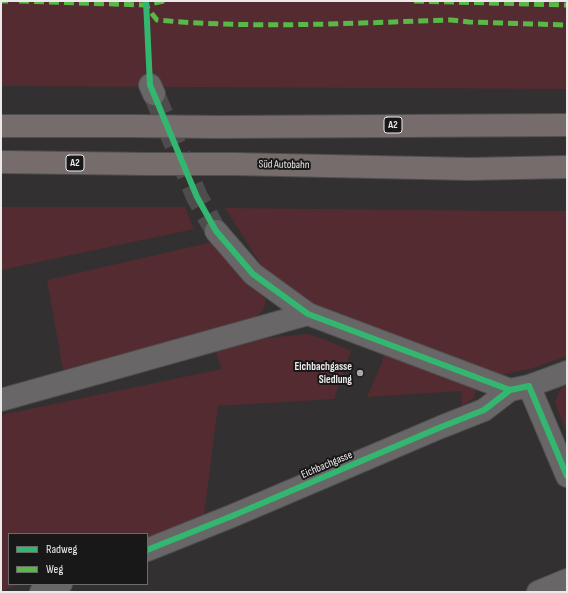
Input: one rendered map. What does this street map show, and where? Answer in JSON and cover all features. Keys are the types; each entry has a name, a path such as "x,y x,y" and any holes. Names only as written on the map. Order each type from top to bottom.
{"highway":[{"name":"A2","path":"1,126 219,127 567,125"},
{"name":"Süd Autobahn","path":"1,162 234,164 470,169 567,167"}],"street":[{"path":"216,231 253,274 308,314 520,388 567,476"},
{"path":"1,400 308,314"},
{"name":"Eichbachgasse","path":"148,550 232,516 484,410 520,388 567,372"},
{"path":"538,592 567,580"},
{"path":"41,592 58,585"}],"shaded area":[{"path":"1,1 567,1 567,89 1,86"},
{"path":"1,207 185,207 194,229 1,270"},
{"path":"225,208 567,211 567,356 533,368 500,375 301,300 265,271"},
{"path":"212,242 265,296 265,306 258,315 246,323 63,370 47,280"},
{"path":"307,334 321,338 351,351 334,399 218,406 204,515 148,537 148,533 8,533 8,585 18,585 1,591 1,415 222,369 216,355 218,348 257,339"},
{"path":"384,351 476,388 474,398 462,406 461,391 367,397 382,362"},
{"path":"567,385 567,434 555,402 561,388"}],"tunnel":[{"path":"154,94 197,197 216,231"}],"marked path":[{"path":"1,1 8,1"},
{"path":"19,1 145,5"},
{"path":"164,1 145,5 157,20 193,23 267,25 451,20 469,22 567,25"},
{"path":"414,1 567,5"}],"cycle path":[{"path":"146,1 150,85 197,197 216,231 253,274 308,314 510,390 529,386 567,476"},
{"path":"148,550 232,516 484,410 510,390"}],"place":[{"name":"Eichbachgasse Siedlung","path":"360,373"}]}
